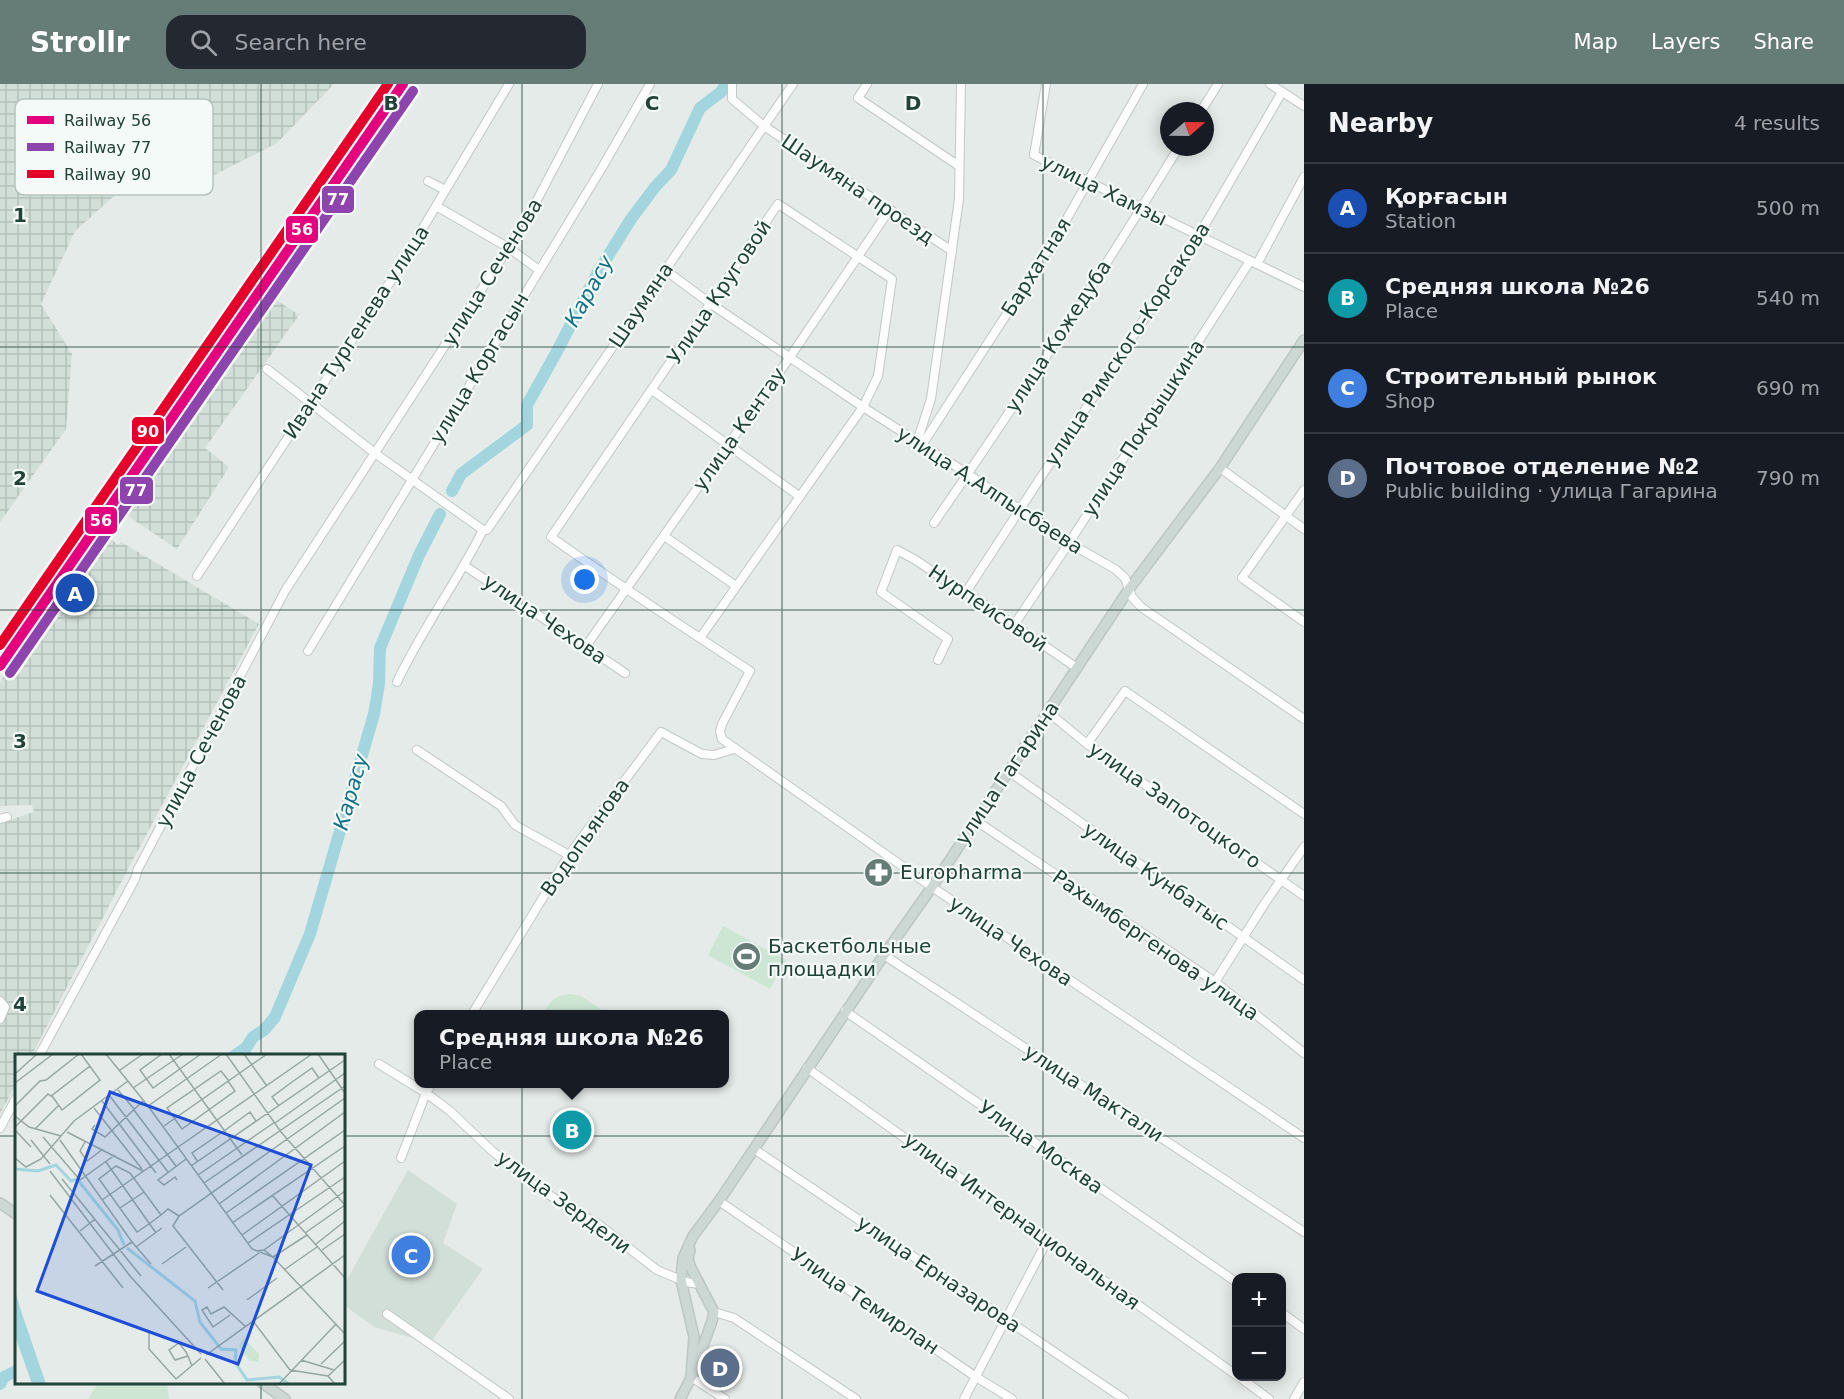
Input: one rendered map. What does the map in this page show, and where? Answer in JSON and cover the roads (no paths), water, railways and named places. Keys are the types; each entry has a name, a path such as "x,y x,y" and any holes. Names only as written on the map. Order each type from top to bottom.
{"main road":[{"name":"улица Гагарина","path":"691,1377 694,1337 681,1280 683,1258 693,1236 719,1202 845,1011 932,887 1129,589 1220,468 1304,340"},
{"path":"0,1203 15,1213"},
{"path":"693,1236 688,1258 690,1266 714,1312"},
{"path":"687,1303 695,1299 707,1298"},
{"name":"улица Гагарина","path":"680,1399 691,1377 714,1312"},
{"path":"694,1337 699,1340 706,1338"},
{"path":"262,1384 281,1398"}],"street":[{"name":"Ивана Тургенева улица","path":"197,576 396,273 509,84"},
{"name":"улица Сеченова","path":"40,1054 135,879 138,869 285,591 526,221 598,84"},
{"name":"улица Коргасын","path":"308,651 603,166 650,84"},
{"name":"Шаумяна проезд","path":"732,84 732,99 764,126 952,251"},
{"name":"Шаумяна","path":"397,682 406,663 487,529 794,84"},
{"path":"867,84 858,98 959,165"},
{"path":"919,444 931,399 959,200 961,84"},
{"name":"улица Хамзы","path":"1046,84 1034,155 1304,287"},
{"name":"Бархатная","path":"919,444 1056,238 1143,84"},
{"path":"1207,102 1218,84"},
{"path":"1270,84 1304,106"},
{"name":"улица Римского-Корсакова","path":"966,592 1199,235 1282,92"},
{"name":"улица Кожедуба","path":"934,523 1173,156"},
{"name":"улица Покрышкина","path":"1014,625 1254,262 1304,177"},
{"path":"428,181 445,190"},
{"name":"Улица Круговой","path":"626,591 551,537 778,204 892,279 878,376 863,406 700,638"},
{"path":"436,207 509,248 539,270"},
{"name":"улица Кентау","path":"586,646 790,357 890,209"},
{"name":"улица А.Алпысбаева","path":"665,270 711,304 919,444 968,474 1069,543 1115,569 1125,578 1132,597 1141,606 1304,719"},
{"path":"267,369 411,480 487,529"},
{"path":"652,390 799,496"},
{"path":"1220,468 1304,529"},
{"path":"1304,490 1242,578 1304,622"},
{"path":"664,536 736,586"},
{"name":"Нурпеисовой","path":"938,660 948,639 881,592 897,550 966,592 1077,668"},
{"name":"улица Чехова","path":"465,566 625,673"},
{"path":"626,591 700,638"},
{"name":"улица Чехова","path":"700,638 750,671 720,731 722,739 734,749 932,887 1304,1138"},
{"path":"1088,744 1125,691 1304,814"},
{"name":"улица Запотоцкого","path":"1048,712 1088,744 1304,896"},
{"name":"Водопьянова","path":"474,1010 569,855 661,732 702,754 714,755 734,749"},
{"path":"417,750 501,806 515,825 569,855"},
{"name":"улица Кунбатыс","path":"1008,771 1304,980"},
{"name":"Рахымбергенова улица","path":"975,820 1215,982 1304,1053"},
{"path":"1215,982 1304,847"},
{"name":"улица Мактали","path":"884,955 1304,1232"},
{"path":"0,1001 5,1007 0,1019"},
{"name":"Улица Москва","path":"845,1011 1232,1279"},
{"name":"улица Зердели","path":"379,1064 414,1086"},
{"name":"улица Интернациональная","path":"807,1068 1232,1372"},
{"name":"улица Зердели","path":"418,1088 450,1111 491,1150 530,1182 598,1224 657,1270 691,1284 699,1284"},
{"path":"401,1158 428,1088"},
{"path":"0,1128 15,1100"},
{"name":"улица Ерназарова","path":"754,1149 1124,1399"},
{"name":"Улица Темирлан","path":"719,1202 976,1377 1012,1399"},
{"path":"964,1399 1048,1239"},
{"path":"714,1312 734,1318 856,1399"},
{"path":"387,1314 509,1399"},
{"path":"1286,1316 1304,1329"},
{"path":"691,1377 725,1399"},
{"name":"улица Интернациональная","path":"1244,1381 1269,1399"},
{"path":"1294,1399 1304,1382"}],"waterway":[{"name":"Карасу","path":"452,491 461,474 527,425 527,405 598,272 631,219 671,170 700,108 721,92 726,84"},
{"name":"Карасу","path":"237,1054 246,1048 253,1037 264,1030 275,1017 310,934 374,714 379,684 380,648 419,555 440,514"},
{"name":"Карасу","path":"0,1384 4,1377 15,1372"}],"rail line":[{"name":"90","path":"0,645 388,84"},
{"name":"56","path":"0,666 403,84"},
{"name":"77","path":"10,673 413,91"}],"place":[{"name":"Қорғасын","path":"75,593"},
{"name":"Europharma","path":"879,872"},
{"name":"Баскетбольные площадки","path":"747,957"},
{"name":"Средняя школа №26","path":"572,1130"},
{"name":"Строительный рынок","path":"411,1255"},
{"name":"Почтовое отделение №2","path":"720,1368"}]}
